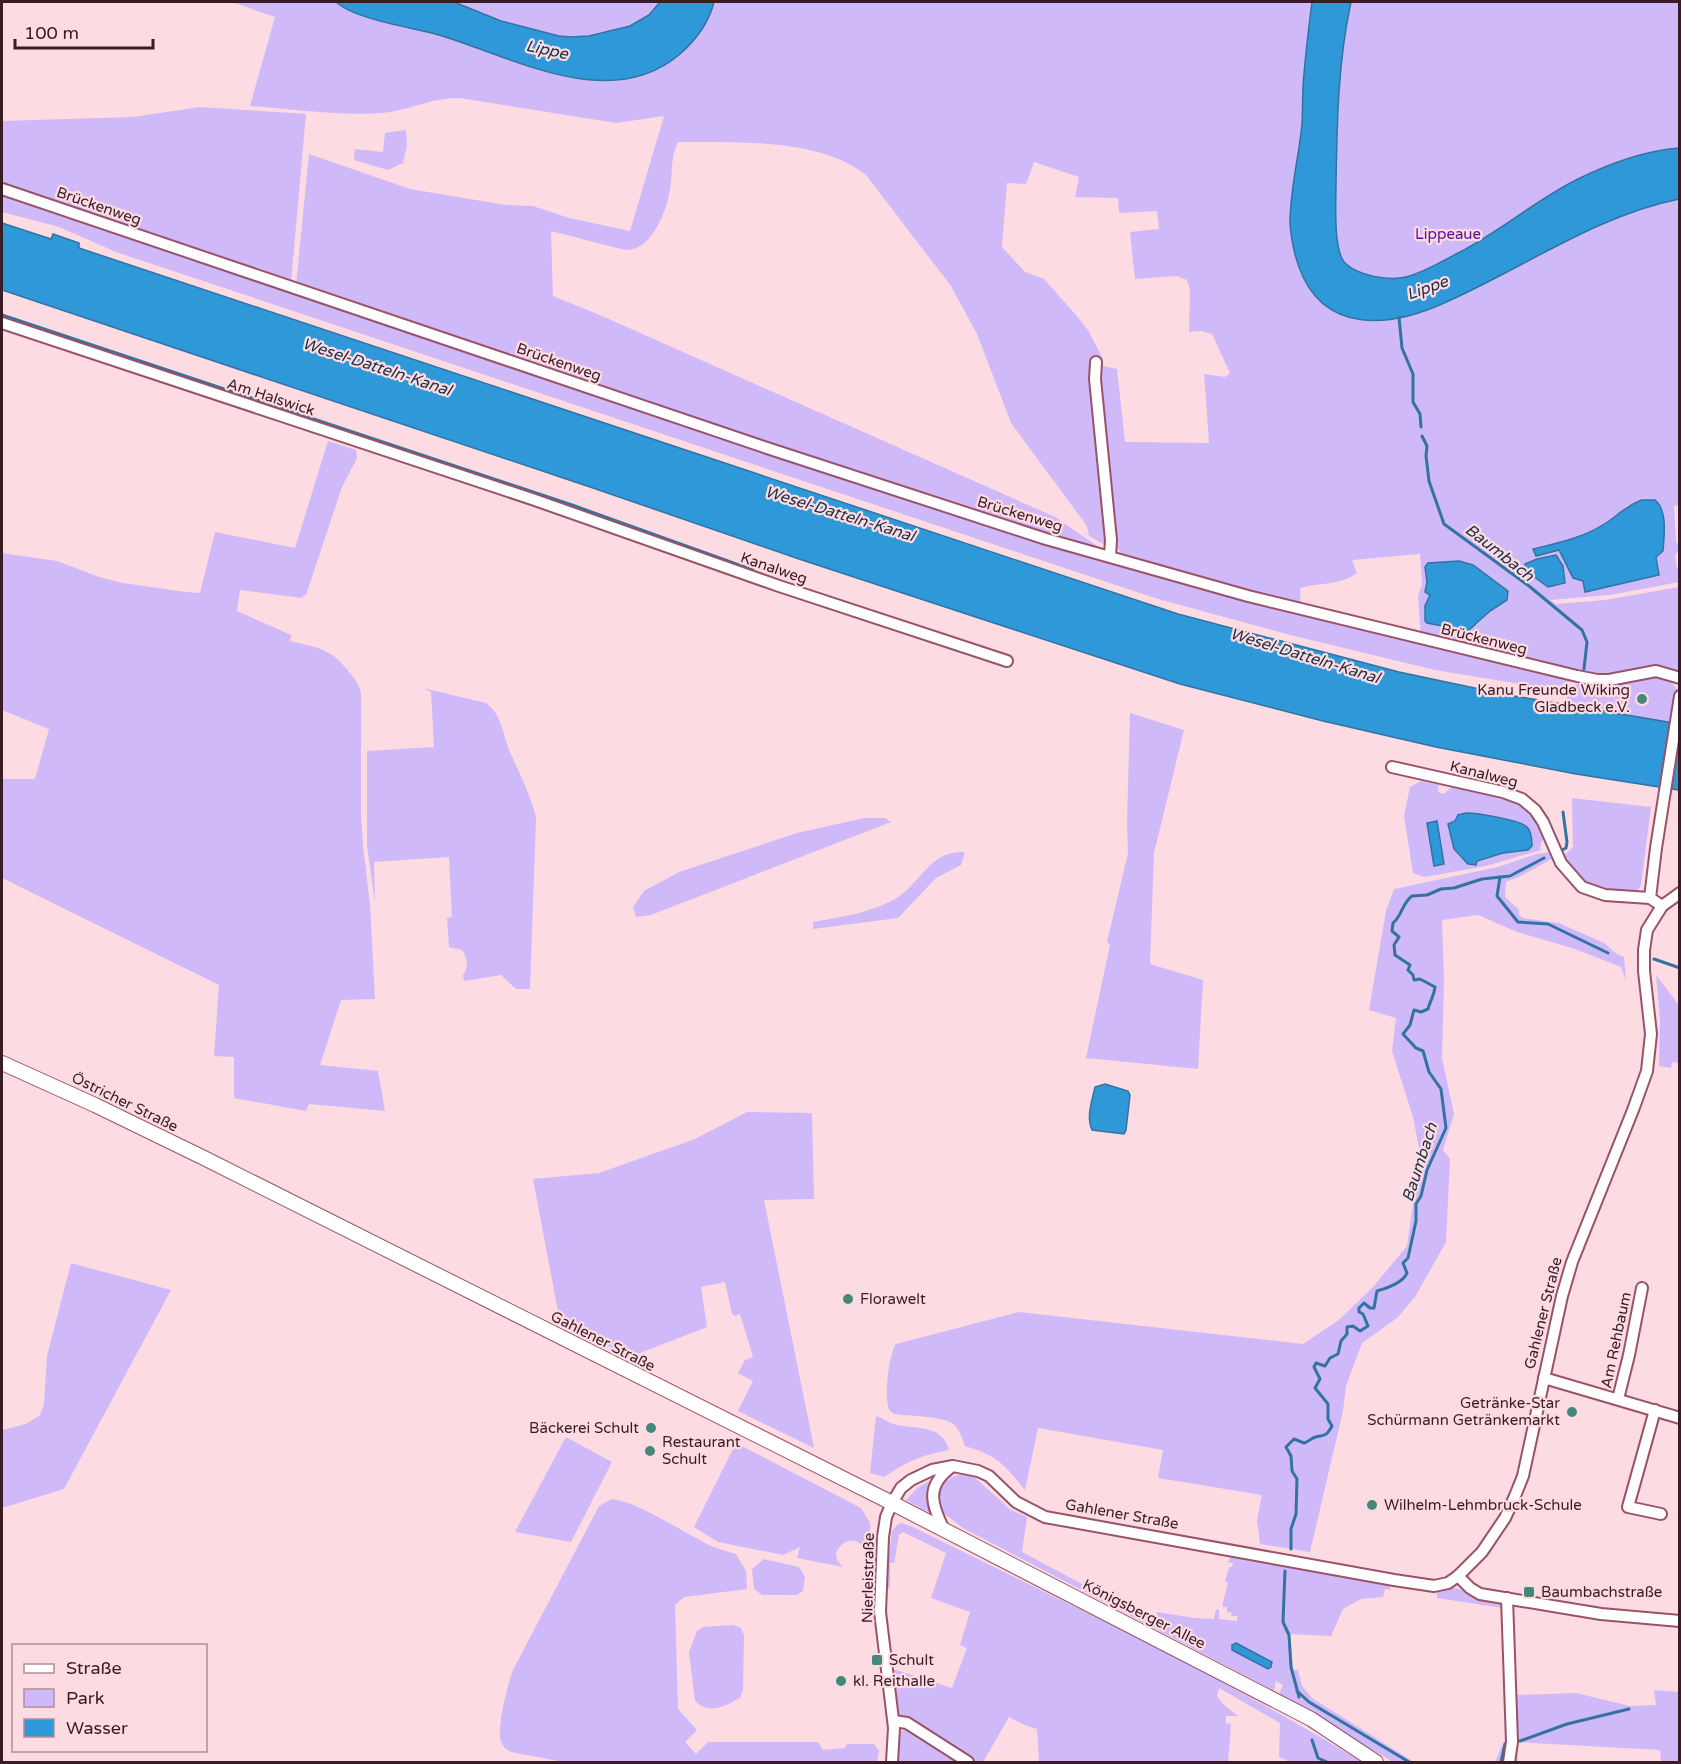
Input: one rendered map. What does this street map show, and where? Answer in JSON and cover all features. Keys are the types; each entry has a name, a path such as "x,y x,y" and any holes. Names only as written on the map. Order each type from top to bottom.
{"main road":[{"name":"Östricher Straße","path":"2,1063 96,1105 233,1173"},
{"name":"Gahlener Straße","path":"233,1173 892,1503"},
{"name":"Königsberger Allee","path":"892,1503 1311,1719 1376,1762"}],"street":[{"name":"Brückenweg","path":"2,189 876,484 1046,539 1110,555 1248,596 1577,676 1609,680 1656,671 1680,678"},
{"name":"Am Halswick","path":"2,323 532,499"},
{"path":"1096,362 1095,379 1111,540 1110,555"},
{"name":"Kanalweg","path":"532,499 779,586 1007,661"},
{"path":"1650,898 1680,696"},
{"name":"Kanalweg","path":"1392,767 1503,792 1522,799 1535,810 1561,862 1582,887 1605,895 1650,898 1662,906"},
{"name":"Gahlener Straße","path":"892,1503 901,1488 910,1480 932,1470 953,1466 978,1471 989,1476 1016,1502 1045,1516 1434,1586 1448,1583 1458,1576 1482,1552 1505,1518 1523,1476 1562,1296 1572,1262 1634,1110 1647,1071 1651,1034 1644,950 1647,930 1662,906 1680,893"},
{"name":"Am Rehbaum","path":"1618,1399 1634,1335 1642,1288"},
{"name":"Am Rehbaum","path":"1544,1378 1680,1418"},
{"path":"1655,1410 1628,1506 1661,1514"},
{"path":"944,1530 932,1498 935,1484 942,1474 953,1466"},
{"name":"Nierleistraße","path":"892,1503 886,1517 883,1537 880,1612 894,1721 892,1762"},
{"path":"1458,1576 1480,1594 1601,1614 1680,1621"},
{"path":"1507,1599 1512,1742 1509,1762"},
{"path":"894,1721 907,1723 968,1762"}],"green space":[{"name":"Lippeaue","path":"232,2 1679,2 1680,503 1674,507 1676,541 1680,547 1675,556 1677,568 1679,568 1679,582 1610,595 1550,600 1557,604 1605,600 1679,587 1679,674 1604,677 1421,636 1418,596 1422,584 1420,554 1352,560 1357,573 1351,577 1337,582 1300,588 1301,606 1175,572 1123,555 1115,545 1105,545 1089,536 1087,526 1011,423 977,334 951,286 866,175 847,163 825,154 776,145 678,142 665,208 656,228 643,244 634,249 625,250 551,231 553,296 1055,517 1103,550 1037,532 832,466 296,285 309,154 410,189 506,205 533,206 569,218 630,231 664,116 616,123 459,98 438,100 391,112 365,114 250,106 275,17","holes":["1034,162 1079,177 1075,197 1118,198 1120,213 1157,211 1159,229 1130,232 1135,279 1177,276 1187,280 1190,290 1189,332 1202,331 1212,334 1230,373 1225,377 1204,374 1209,443 1125,442 1117,369 1103,366 1102,357 1088,330 1044,279 1025,272 1002,247 1007,183 1026,184","1653,500 1659,575 1585,592 1583,581 1573,578 1559,550 1538,548 1596,529 1608,523 1628,505","1563,566 1565,584 1548,587 1525,570","1425,567 1507,600 1490,611 1477,625 1441,626 1427,623 1427,602 1430,595 1425,592 1427,582"]},
{"path":"200,107 306,114 291,282 2,186 2,121 133,117"},
{"path":"406,130 407,145 403,163 388,170 354,160 355,149 383,152 385,133"},
{"path":"2,194 1040,540 1572,680 1560,686 1545,688 1435,670 1290,635 1158,599 116,252 59,227 2,212"},
{"path":"328,441 356,450 357,458 342,487 306,595 302,598 240,590 237,611 291,635 290,641 330,653 355,679 361,693 361,814 370,905 375,999 341,1000 320,1065 378,1071 385,1111 309,1104 306,1111 234,1098 234,1057 214,1056 219,985 2,878 2,779 35,779 49,729 2,710 2,553 57,561 99,577 123,583 200,593 215,532 295,548"},
{"path":"1652,675 1670,681 1677,689 1672,723 1566,705 1568,689 1581,682"},
{"path":"423,688 486,703 496,713 531,800 536,817 530,989 516,989 501,975 464,981 466,957 462,950 449,947 447,918 452,917 449,857 374,862 375,903 367,845 367,751 434,747 431,692"},
{"path":"1130,713 1184,730 1154,853 1150,964 1203,980 1198,1069 1086,1058 1110,945 1107,942 1128,853"},
{"path":"1421,781 1439,785 1438,792 1444,794 1453,785 1517,801 1534,814 1544,836 1541,850 1486,866 1424,877 1413,873 1404,816 1410,787"},
{"path":"1572,798 1651,807 1641,885 1637,892 1612,892 1593,888 1578,878 1571,869 1563,857 1573,847"},
{"path":"864,818 885,818 891,822 651,915 636,917 633,907 644,891 679,872 797,833"},
{"path":"1553,852 1555,857 1506,882 1505,897 1519,910 1519,915 1523,918 1559,923 1604,943 1624,957 1626,980 1621,967 1575,949 1517,932 1478,915 1442,920 1444,979 1442,1058 1454,1114 1443,1150 1450,1159 1446,1242 1415,1297 1397,1318 1362,1343 1346,1386 1343,1411 1310,1552 1260,1544 1257,1520 1262,1495 1158,1478 1163,1450 1038,1428 1025,1490 1000,1462 985,1453 965,1446 959,1431 948,1421 894,1414 890,1411 887,1398 888,1378 891,1357 896,1344 1019,1312 1303,1344 1339,1320 1373,1287 1407,1246 1422,1164 1413,1117 1392,1051 1396,1018 1369,1010 1386,911 1394,889 1498,867 1536,854"},
{"path":"950,853 965,853 961,865 936,878 898,918 813,929 813,922 865,911 895,899 941,857"},
{"path":"1656,975 1679,1005 1679,1063 1672,1062 1671,1068 1659,1066 1660,1019"},
{"path":"747,1112 812,1113 814,1199 764,1200 814,1448 738,1411 753,1381 738,1373 745,1360 753,1357 740,1314 735,1316 732,1314 725,1282 701,1287 707,1327 630,1357 560,1322 533,1179 599,1173 695,1139"},
{"path":"71,1263 171,1290 64,1489 2,1508 2,1430 26,1424 40,1415 44,1404 47,1356"},
{"path":"876,1416 893,1424 934,1431 945,1441 949,1450 915,1460 884,1477 870,1473"},
{"path":"566,1437 612,1462 571,1542 515,1532"},
{"path":"736,1443 861,1508 870,1523 871,1555 866,1555 861,1544 857,1542 843,1544 836,1553 837,1560 843,1567 797,1558 800,1547 783,1555 718,1542 694,1527"},
{"path":"958,1475 973,1476 1011,1510 1027,1517 1022,1552 1115,1603 1156,1622 1157,1612 1214,1619 1216,1609 1219,1610 1219,1619 1237,1621 1237,1616 1231,1616 1232,1613 1227,1612 1227,1607 1222,1607 1228,1582 1225,1582 1229,1567 1232,1567 1233,1563 1228,1562 1232,1555 1388,1584 1391,1590 1385,1589 1383,1597 1361,1599 1343,1609 1331,1636 1290,1634 1293,1670 1298,1670 1302,1686 1312,1698 1414,1762 1393,1762 1279,1694 1283,1685 1276,1681 1274,1691 963,1528 942,1512 937,1501 939,1501 944,1484"},
{"path":"933,1480 930,1513 906,1500 917,1488"},
{"path":"612,1499 633,1505 705,1543 736,1554 746,1571 747,1589 684,1597 675,1605 678,1709 697,1730 685,1742 696,1754 708,1742 818,1742 823,1750 845,1748 847,1744 874,1744 879,1751 877,1762 563,1762 511,1752 505,1748 500,1736 501,1717 513,1670 599,1506"},
{"path":"902,1523 1196,1669 1362,1762 1290,1762 1279,1757 1280,1723 1219,1688 1217,1696 1238,1716 1226,1716 1226,1723 1231,1724 1228,1762 1039,1762 1037,1729 1009,1717 983,1762 972,1762 899,1715 890,1668 952,1688 967,1648 960,1645 970,1612 931,1598 946,1553 903,1532 899,1535 894,1563 890,1563 890,1588 885,1589 892,1531"},
{"path":"764,1559 799,1567 805,1577 803,1591 797,1595 762,1595 754,1589 752,1569"},
{"path":"1446,1588 1457,1588 1474,1596 1504,1603 1510,1740 1506,1762 1495,1762 1505,1739 1503,1608 1437,1598 1437,1592"},
{"path":"733,1625 741,1628 744,1635 743,1690 740,1698 729,1704 718,1708 706,1708 695,1701 689,1652 697,1631 703,1627"},
{"path":"1654,1690 1679,1692 1679,1762 1661,1762 1660,1750 1517,1742 1518,1762 1512,1762 1513,1695 1576,1693 1630,1706 1656,1705"},
{"path":"907,1729 964,1762 898,1762 900,1732"}],"water":[{"name":"Lippe","path":"336,2 454,2 501,21 571,37 589,36 630,26 649,15 660,2 714,2 701,30 680,54 653,71 623,79 592,80 561,75 439,35 370,18 357,14"},
{"name":"Lippe","path":"1312,2 1351,2 1343,47 1339,92 1336,213 1341,257 1345,263 1358,271 1383,278 1406,277 1420,272 1475,244 1576,180 1613,164 1652,152 1679,148 1679,199 1648,207 1588,230 1473,289 1423,311 1380,320 1360,320 1341,314 1324,304 1310,289 1297,262 1290,229 1291,198 1302,124 1303,80"},
{"name":"Wesel-Datteln-Kanal","path":"2,223 51,239 53,234 79,243 79,248 1178,614 1399,672 1503,694 1679,724 1679,790 1576,774 1436,747 1180,684 799,559 2,290"},
{"path":"1642,500 1655,500 1664,517 1663,551 1656,557 1659,575 1585,592 1583,581 1573,578 1559,550 1536,556 1533,549 1589,532"},
{"path":"1556,555 1563,566 1565,583 1548,587 1525,570 1525,564"},
{"path":"1459,561 1473,565 1508,591 1507,600 1490,611 1468,631 1425,621 1425,606 1430,595 1425,592 1427,582 1425,567 1428,563"},
{"path":"1466,813 1498,817 1523,824 1530,831 1532,846 1528,850 1503,853 1477,861 1476,865 1468,864 1454,849 1448,824 1455,821 1458,815"},
{"path":"1437,821 1444,864 1434,866 1427,823"},
{"path":"1105,1084 1128,1091 1130,1095 1124,1134 1092,1130 1090,1125 1091,1103 1095,1087"},
{"path":"1236,1643 1272,1662 1271,1667 1268,1669 1232,1650 1232,1645"}],"waterway":[{"path":"2,315 572,505 753,570"},
{"name":"Baumbach","path":"1399,317 1402,348 1413,374 1413,402 1420,414 1421,427"},
{"name":"Baumbach","path":"1422,436 1427,446 1429,481 1444,524 1529,586 1582,630 1587,642 1584,669"},
{"name":"Baumbach","path":"1562,850 1566,848 1567,842 1563,812"},
{"name":"Baumbach","path":"1291,1549 1291,1529 1296,1514 1297,1479 1292,1471 1291,1456 1286,1447 1294,1439 1304,1443 1324,1435 1332,1426 1328,1419 1328,1404 1315,1388 1320,1379 1314,1367 1316,1363 1325,1366 1330,1358 1338,1354 1341,1341 1347,1334 1347,1327 1353,1326 1360,1331 1368,1326 1363,1314 1359,1312 1359,1308 1364,1303 1374,1308 1377,1291 1390,1287 1405,1277 1407,1273 1403,1263 1408,1258 1416,1221 1416,1204 1421,1196 1427,1170 1446,1128 1441,1089 1429,1072 1423,1051 1416,1048 1403,1034 1410,1025 1414,1010 1421,1012 1428,1009 1435,987 1420,979 1414,980 1408,970 1410,965 1395,955 1394,945 1399,937 1392,931 1393,923 1412,896 1427,895 1441,889 1454,888 1482,879 1510,876 1544,858"},
{"path":"1500,877 1497,896 1518,922 1548,924 1608,953"},
{"path":"1654,959 1680,968"},
{"name":"Baumbach","path":"1285,1571 1283,1622 1289,1635 1291,1667 1299,1697"},
{"path":"1297,1691 1309,1702 1409,1762"},
{"path":"1520,1741 1567,1724 1629,1709"},
{"name":"Baumbach","path":"1312,1740 1318,1758 1327,1762"},
{"path":"1501,1762 1505,1744"}],"place":[{"name":"Kanu Freunde Wiking Gladbeck e.V.","path":"1642,699"},
{"name":"Florawelt","path":"848,1299"},
{"name":"Getränke-Star Schürmann Getränkemarkt","path":"1572,1412"},
{"name":"Bäckerei Schult","path":"651,1428"},
{"name":"Restaurant Schult","path":"650,1451"},
{"name":"Wilhelm-Lehmbruck-Schule","path":"1372,1505"},
{"name":"Baumbachstraße","path":"1529,1592"},
{"name":"Schult","path":"877,1660"},
{"name":"kl. Reithalle","path":"841,1681"}]}
